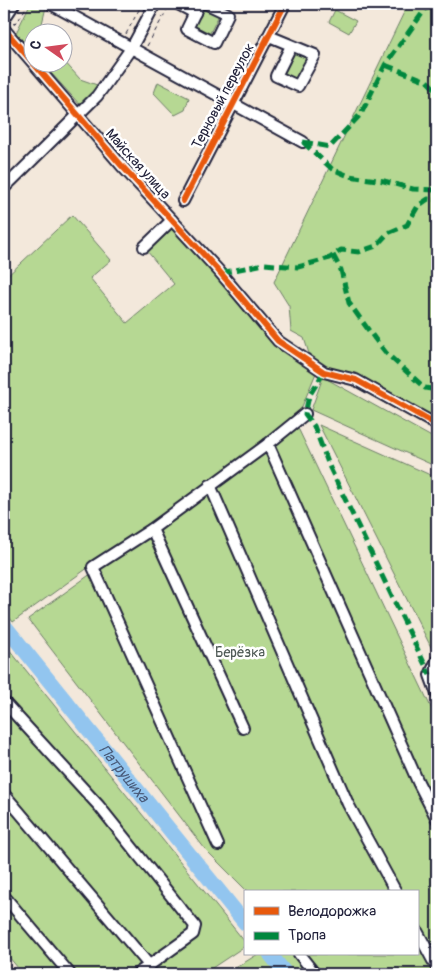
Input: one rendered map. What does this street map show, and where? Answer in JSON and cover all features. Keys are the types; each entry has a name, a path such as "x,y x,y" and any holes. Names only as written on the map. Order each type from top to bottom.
{"street":[{"path":"4,19 14,4"},
{"path":"51,4 122,41 303,142"},
{"path":"4,188 97,96 132,47 154,4"},
{"path":"178,4 197,8 187,29 214,43 228,14 208,4"},
{"name":"Терновый переулок","path":"182,201 285,4"},
{"name":"Майская улица","path":"5,31 218,270 278,341 324,372 356,380 437,425"},
{"path":"269,36 291,46"},
{"path":"144,247 172,220"},
{"path":"218,844 93,567 152,528 268,444 305,414"},
{"path":"268,444 407,758 437,819"},
{"path":"210,485 348,804 395,890"},
{"path":"152,528 243,728"},
{"path":"437,660 430,675 437,694"},
{"path":"4,702 99,806 195,926 193,934 137,974"},
{"path":"4,794 149,965"},
{"path":"4,896 70,974"},
{"path":"418,933 437,968"},
{"path":"301,956 315,974"}],"path":[{"path":"5,31 18,21 28,4"},
{"path":"122,41 142,4"},
{"path":"143,54 170,4"}],"green space":[{"path":"30,4 40,4 46,7 42,22 22,22 22,40 16,33"},
{"path":"408,4 437,4 437,432 312,363 304,338 291,331 289,306 274,282"},
{"path":"205,6 220,13 209,35 194,27"},
{"path":"335,10 356,21 349,33 329,22"},
{"path":"293,49 308,57 295,81 280,74"},
{"path":"72,70 80,79 100,86 81,106 50,72 72,72"},
{"path":"158,82 189,98 185,110 175,115 154,93"},
{"path":"72,215 111,260 90,278 127,323 174,284 147,251 172,225 276,345 316,373 298,416 13,622 4,610 4,279"},
{"path":"323,377 437,440 437,467 311,410"},
{"path":"319,425 437,478 437,650 435,655"},
{"name":"Берёзка","path":"297,426 437,720 437,974 226,974 255,956 418,956 418,890 246,890 205,849 28,619"},
{"path":"4,643 244,941 244,947 203,974 23,974 4,951"}],"waterway":[{"name":"Патрушиха","path":"4,625 244,922"},
{"name":"Патрушиха","path":"272,956 286,974"}],"marked path":[{"path":"303,142 330,147 361,114 385,65 429,4"},
{"path":"385,65 427,81 437,91"},
{"path":"303,142 332,169 349,176 384,181 413,189 437,190"},
{"path":"221,273 264,264 298,267 330,258 341,250 359,252 376,246 388,233 407,225 418,206 428,199 437,200"},
{"path":"333,255 341,270 349,303 375,339 387,354 425,388 437,390"},
{"path":"324,372 309,396 305,414 314,426 330,468 430,675"}],"cycle path":[{"path":"183,201 285,4"},
{"path":"4,29 121,165 218,270 278,341 324,372 356,380 437,425"}]}
